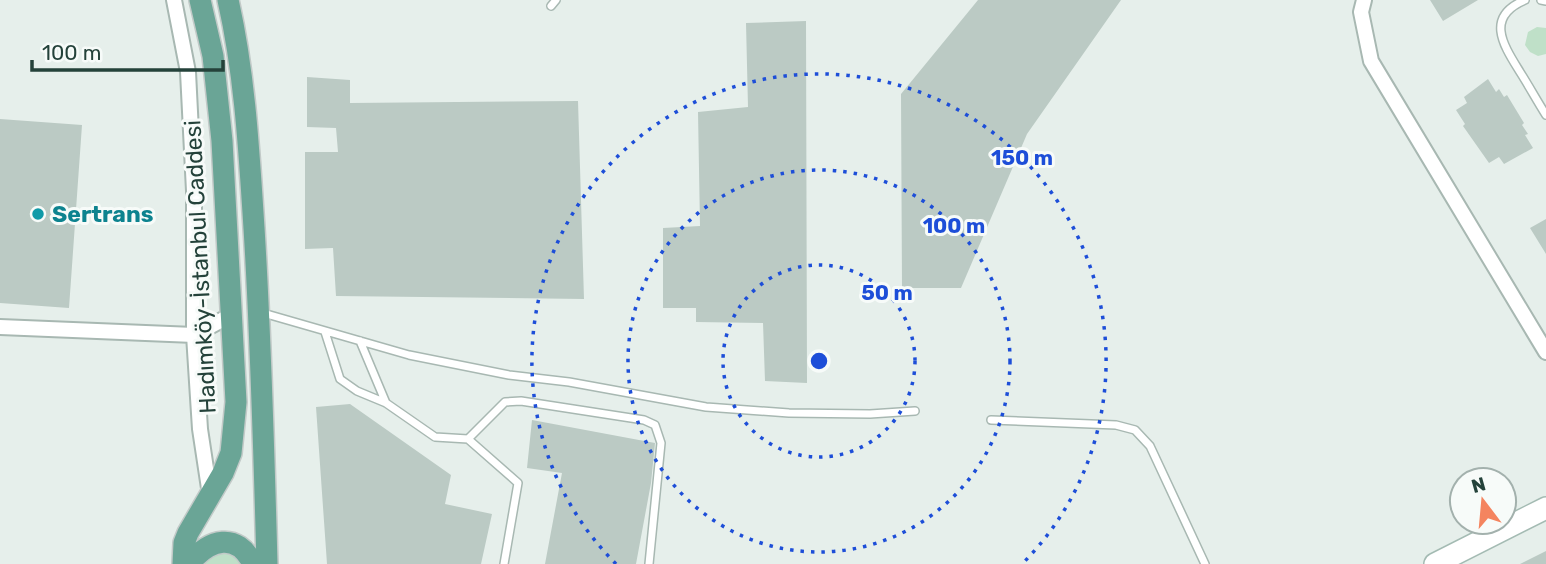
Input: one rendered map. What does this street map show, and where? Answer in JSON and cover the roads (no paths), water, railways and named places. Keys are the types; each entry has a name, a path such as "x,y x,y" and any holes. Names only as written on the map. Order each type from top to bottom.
{"main road":[{"name":"Hadımköy-İstanbul Caddesi","path":"183,564 184,543 188,533 231,453 236,402 222,141 213,57 200,0"},
{"path":"228,0 239,52 249,139 259,312 267,564"},
{"path":"233,314 259,312"},
{"path":"1435,564 1546,508"},
{"path":"189,564 204,548 224,542 237,544 247,551 253,564"}],"street":[{"path":"174,0 188,72 194,191 194,335 200,429 210,495"},
{"path":"1364,0 1361,12 1371,61 1546,352"},
{"path":"0,327 194,335 233,314"}],"lane":[{"path":"1525,0 1508,10 1502,20 1501,41 1546,115"},
{"path":"1541,0 1546,1"},
{"path":"259,312 409,355 509,375 569,382 706,407 789,413 870,414 915,411"},
{"path":"325,332 340,379 356,391 386,403 435,437 468,439 518,483 504,564"},
{"path":"360,341 386,403"},
{"path":"468,439 505,402 521,401 644,420 655,425 661,443 649,564"},
{"path":"991,420 1116,425 1135,430 1150,446 1205,564"}],"place":[{"name":"Sertrans","path":"38,214"}]}
